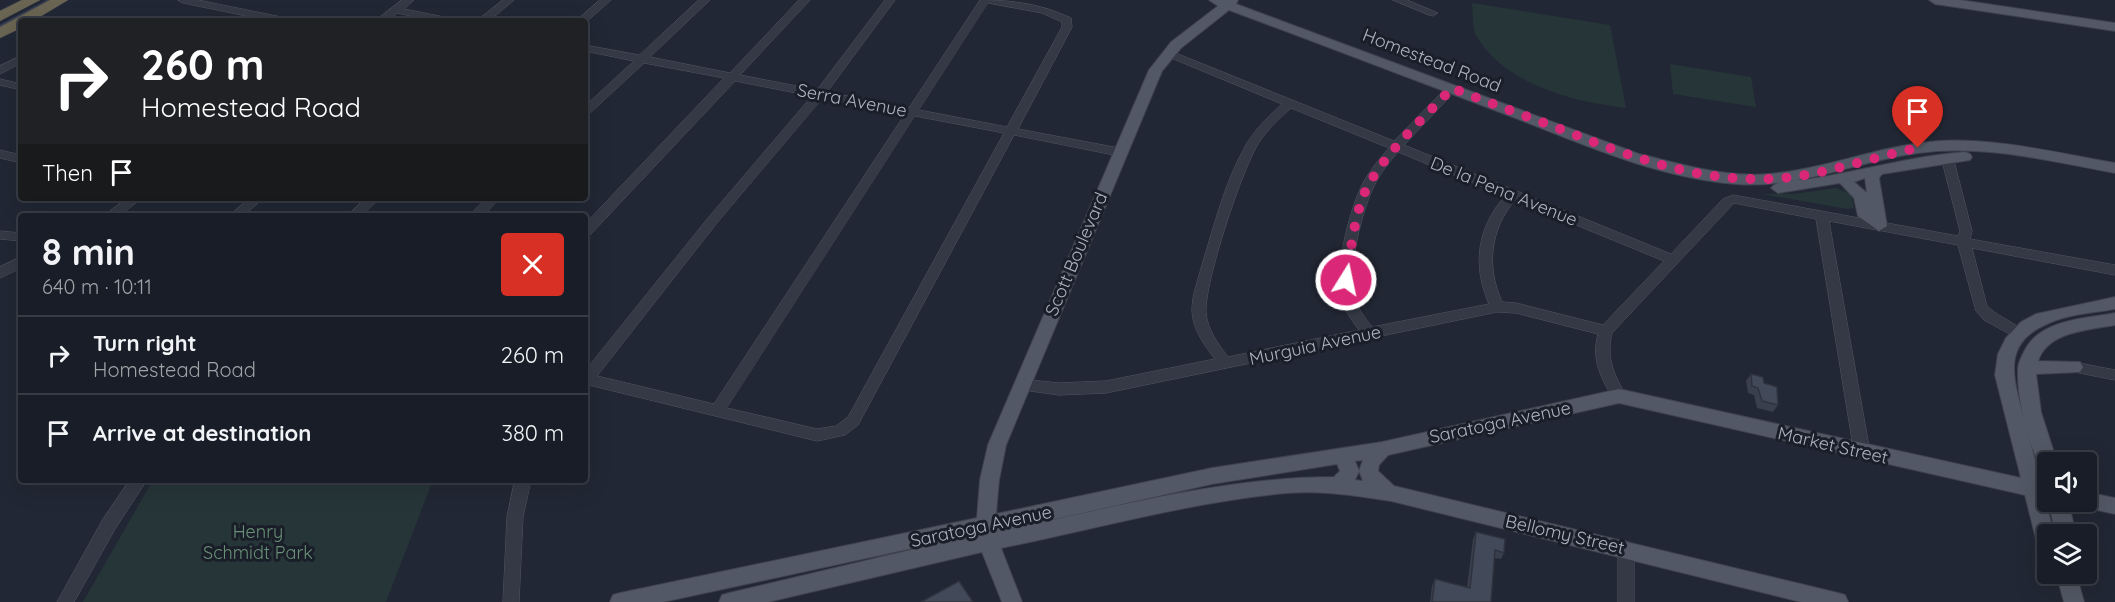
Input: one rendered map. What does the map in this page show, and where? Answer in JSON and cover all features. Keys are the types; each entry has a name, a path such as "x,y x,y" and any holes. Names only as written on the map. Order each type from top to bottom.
{"highway":[{"path":"0,17 33,0"},
{"path":"28,18 61,0"},
{"path":"0,33 18,23"}],"main road":[{"path":"1935,0 2115,27"},
{"name":"Scott Boulevard","path":"988,533 990,471 1021,386 1119,152 1156,70 1168,53 1225,1"},
{"name":"Homestead Road","path":"1225,1 1635,158 1695,173 1729,178 1768,179 1835,168 1918,148 1966,146 2021,152 2115,168"},
{"name":"Homestead Road","path":"1635,158 1652,168 1674,174 1746,187 1809,186 1947,157 2005,159 2115,177"},
{"path":"1835,168 1875,198"},
{"path":"1876,171 1872,178 1879,226"},
{"path":"1847,179 1847,183 1861,196 1863,212 1879,226"},
{"path":"2037,480 2004,375 2005,355 2017,333 2044,317 2115,303"},
{"path":"2045,452 2030,396 2026,368 2031,352 2049,335 2115,319"},
{"path":"2026,368 2074,367"},
{"name":"Market Street","path":"1619,396 2037,489"},
{"name":"Saratoga Avenue","path":"729,602 1212,476 1382,448 1619,396"},
{"path":"1382,448 1370,460 1369,472 1380,487 1391,492"},
{"path":"1339,485 1350,475 1350,470 1342,455"},
{"name":"Saratoga Avenue","path":"621,602 988,533 1288,485"},
{"name":"Bellomy Street","path":"1288,485 1339,485 1391,492 1626,548 1788,595 1838,602"},
{"path":"2097,503 2115,507"},
{"path":"988,533 1012,602"},
{"path":"2069,584 2074,602"}],"street":[{"path":"183,0 271,18"},
{"path":"384,18 409,0"},
{"path":"486,18 509,0"},
{"path":"585,18 606,0"},
{"path":"588,109 705,0"},
{"path":"588,229 806,0"},
{"path":"588,377 712,221 820,94 890,0"},
{"path":"588,380 816,435 840,430 853,421 1067,27 1066,20 1061,15 1048,5 986,0 717,411"},
{"path":"1398,0 1433,13"},
{"path":"395,10 434,18"},
{"name":"Serra Avenue","path":"588,49 1119,152"},
{"name":"De la Pena Avenue","path":"1168,53 1673,261"},
{"path":"0,71 18,61"},
{"path":"0,82 18,86"},
{"path":"1370,334 1351,307 1346,294 1346,280 1355,226 1369,183 1396,147 1452,88"},
{"path":"1226,364 1209,341 1202,325 1200,295 1245,157 1263,130 1289,103"},
{"path":"0,154 18,158"},
{"path":"1947,157 1965,231 1963,240 1982,308 1989,316 2017,333"},
{"path":"1497,307 1488,289 1483,268 1490,228 1501,208 1513,195"},
{"path":"1619,396 1601,364 1601,345 1606,331 1727,202 1733,199 2115,270"},
{"path":"114,213 132,201"},
{"path":"239,213 254,201"},
{"path":"356,213 370,201"},
{"path":"479,213 491,201"},
{"path":"1822,215 1862,452"},
{"path":"0,235 18,237"},
{"path":"0,273 18,264"},
{"name":"Murguia Avenue","path":"1021,386 1067,389 1106,387 1497,307 1516,308 1606,331"},
{"path":"2074,367 2115,375"},
{"path":"65,602 136,483"},
{"path":"511,602 515,517 522,483"},
{"path":"1626,548 1626,602"}],"green space":[{"path":"1472,3 1610,25 1626,108 1585,101 1542,88 1504,67 1488,52 1476,35"},
{"path":"1670,64 1751,77 1756,107 1673,94"},
{"path":"1836,188 1851,194 1854,208 1848,209 1762,194 1793,194"},
{"name":"Henry Schmidt Park","path":"151,483 432,483 386,602 83,602"}],"building":[{"path":"1751,374 1763,377 1764,383 1777,387 1778,405 1762,401 1758,388 1752,386"},
{"path":"1476,532 1505,539 1504,553 1495,550 1491,602 1432,602 1435,579 1470,588"},
{"path":"959,581 973,602 921,602"}],"waterway":[{"path":"0,26 49,0"}],"route":[{"path":"1346,280 1355,226 1369,183 1396,147 1452,88 1635,158 1695,173 1729,178 1768,179 1800,175 1918,148"}]}
